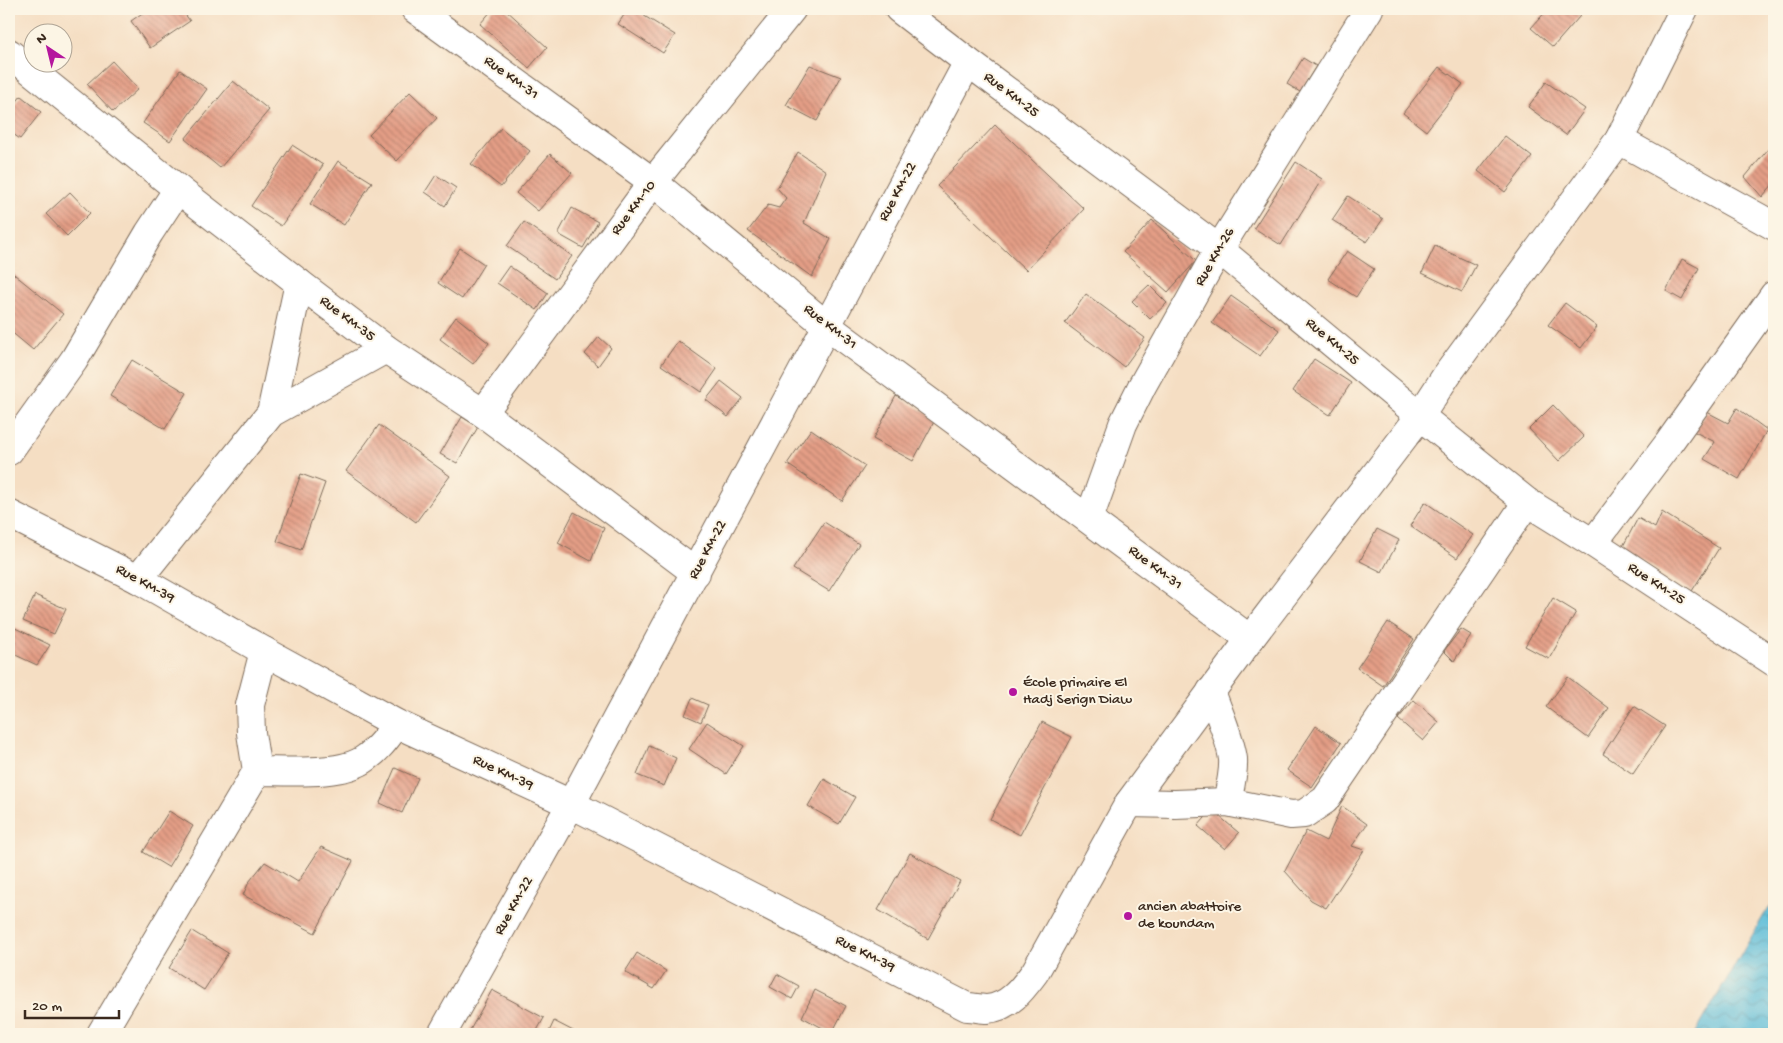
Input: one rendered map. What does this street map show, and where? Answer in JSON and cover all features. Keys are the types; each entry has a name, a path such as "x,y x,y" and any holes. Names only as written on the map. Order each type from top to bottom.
{"street":[{"name":"Rue KM-31","path":"415,9 653,182 827,326 1250,639"},
{"name":"Rue KM-10","path":"483,413 653,182 792,9"},
{"name":"Rue KM-25","path":"899,9 1219,249 1420,416 1528,502 1774,662"},
{"name":"Rue KM-26","path":"1089,519 1123,424 1142,386 1219,249 1369,9"},
{"path":"1129,803 1250,639 1420,416 1446,376 1619,140 1684,9"},
{"name":"Rue KM-35","path":"9,53 178,190 298,283 386,349 483,413 696,573"},
{"name":"Rue KM-22","path":"442,1034 571,804 968,62"},
{"path":"1619,140 1774,226"},
{"path":"9,451 74,360 149,234 178,190"},
{"path":"271,412 298,283"},
{"path":"1593,543 1668,444 1774,295"},
{"path":"138,579 271,412 386,349"},
{"path":"1129,803 1227,802 1290,815 1304,814 1325,800 1528,502"},
{"name":"Rue KM-39","path":"9,514 138,579 397,724 571,804 967,1007 988,1009 1005,1004 1020,992 1036,972 1129,803"},
{"path":"101,1034 258,771 251,733 250,705 264,651"},
{"path":"1211,691 1233,760 1227,802"},
{"path":"258,771 322,771 351,766 365,759 376,749 397,724"}],"water":[{"path":"1774,901 1774,1034 1695,1034 1764,915"}],"building":[{"path":"148,9 181,9 190,21 150,48 131,21"},
{"path":"493,9 505,9 547,47 529,68 480,24"},
{"path":"628,9 633,9 675,35 663,53 618,24"},
{"path":"1548,9 1571,9 1580,16 1553,47 1531,28"},
{"path":"1303,58 1316,66 1300,92 1287,84"},
{"path":"112,61 138,89 113,112 87,84"},
{"path":"810,65 841,77 817,121 786,105"},
{"path":"1439,67 1463,84 1426,131 1403,113"},
{"path":"180,70 207,89 170,141 143,123"},
{"path":"233,81 269,110 220,168 185,139"},
{"path":"1546,82 1585,109 1566,135 1528,107"},
{"path":"410,92 437,118 397,161 369,135"},
{"path":"21,96 41,112 20,139 9,131 9,112"},
{"path":"995,125 1084,209 1026,270 937,186"},
{"path":"501,128 530,151 501,187 471,164"},
{"path":"1505,136 1532,157 1505,192 1478,171"},
{"path":"1774,142 1774,183 1762,197 1745,177"},
{"path":"292,145 323,165 281,226 251,206"},
{"path":"798,152 826,171 804,223 831,239 812,277 748,231 768,205 779,208 786,198 777,188"},
{"path":"550,154 572,173 538,211 516,193"},
{"path":"338,161 372,182 344,225 310,204"},
{"path":"1296,162 1322,179 1281,245 1254,228"},
{"path":"436,175 456,188 445,206 425,192"},
{"path":"70,192 90,213 67,236 46,214"},
{"path":"1348,196 1383,219 1367,242 1332,220"},
{"path":"572,208 598,222 583,248 558,234"},
{"path":"1152,220 1196,261 1168,292 1123,252"},
{"path":"524,222 572,256 555,279 507,246"},
{"path":"1435,246 1476,265 1462,292 1422,273"},
{"path":"460,248 484,264 462,299 438,283"},
{"path":"1347,251 1374,269 1356,297 1328,279"},
{"path":"1682,259 1699,268 1682,300 1666,291"},
{"path":"509,266 548,293 537,310 497,283"},
{"path":"9,270 63,314 33,350 9,330"},
{"path":"1149,285 1167,303 1150,319 1132,301"},
{"path":"1086,294 1145,338 1124,367 1065,323"},
{"path":"1231,296 1279,330 1260,356 1212,323"},
{"path":"1565,303 1597,327 1581,348 1548,325"},
{"path":"456,317 489,343 473,364 440,339"},
{"path":"599,337 611,348 598,366 585,354"},
{"path":"678,341 717,369 701,392 661,365"},
{"path":"1314,359 1351,383 1330,415 1293,391"},
{"path":"132,360 187,393 165,429 110,396"},
{"path":"721,381 743,398 728,417 706,400"},
{"path":"896,396 936,418 913,461 873,439"},
{"path":"1553,405 1584,437 1559,461 1529,429"},
{"path":"1737,408 1767,430 1739,479 1704,459 1715,442 1693,431 1707,412 1728,423"},
{"path":"462,417 478,427 457,463 440,454"},
{"path":"379,425 450,476 416,522 346,471"},
{"path":"811,429 865,466 842,501 787,464"},
{"path":"301,474 325,483 301,550 277,541"},
{"path":"1425,502 1473,535 1457,558 1410,526"},
{"path":"574,512 604,528 591,561 558,543"},
{"path":"1662,512 1719,548 1692,591 1622,548 1638,518 1655,528"},
{"path":"824,522 859,544 829,591 793,569"},
{"path":"1377,529 1399,540 1382,572 1360,561"},
{"path":"35,595 66,609 54,634 23,621"},
{"path":"1553,598 1576,612 1549,659 1525,646"},
{"path":"1388,622 1414,639 1383,686 1357,668"},
{"path":"9,625 50,645 37,665 9,652"},
{"path":"1461,629 1471,635 1454,661 1444,651"},
{"path":"1568,677 1609,708 1588,738 1546,707"},
{"path":"692,698 708,705 701,722 685,715"},
{"path":"1414,700 1439,722 1423,741 1398,719"},
{"path":"1634,706 1665,726 1633,774 1603,754"},
{"path":"707,722 744,746 726,774 689,749"},
{"path":"1042,722 1072,737 1020,835 990,819"},
{"path":"1316,726 1341,743 1312,787 1287,770"},
{"path":"649,746 676,758 664,786 637,775"},
{"path":"395,768 418,778 402,813 380,803"},
{"path":"824,779 855,797 839,824 808,806"},
{"path":"1342,806 1367,824 1352,846 1364,850 1326,908 1311,900 1285,871 1306,831 1326,841"},
{"path":"1212,810 1239,833 1225,849 1198,826"},
{"path":"169,811 193,826 168,867 143,852"},
{"path":"321,847 353,861 315,933 243,895 249,882 265,862 298,882"},
{"path":"910,853 960,881 928,939 878,910"},
{"path":"192,931 228,953 204,990 169,968"},
{"path":"637,953 666,971 654,989 625,972"},
{"path":"777,974 799,986 792,999 770,987"},
{"path":"492,990 544,1018 535,1034 472,1034 469,1032"},
{"path":"815,990 846,1006 832,1033 802,1017"},
{"path":"554,1021 577,1033 577,1034 548,1034"}],"place":[{"name":"École primaire El Hadj Serign Diaw","path":"1013,692"},
{"name":"ancien abattoire de koundam","path":"1128,916"}]}
